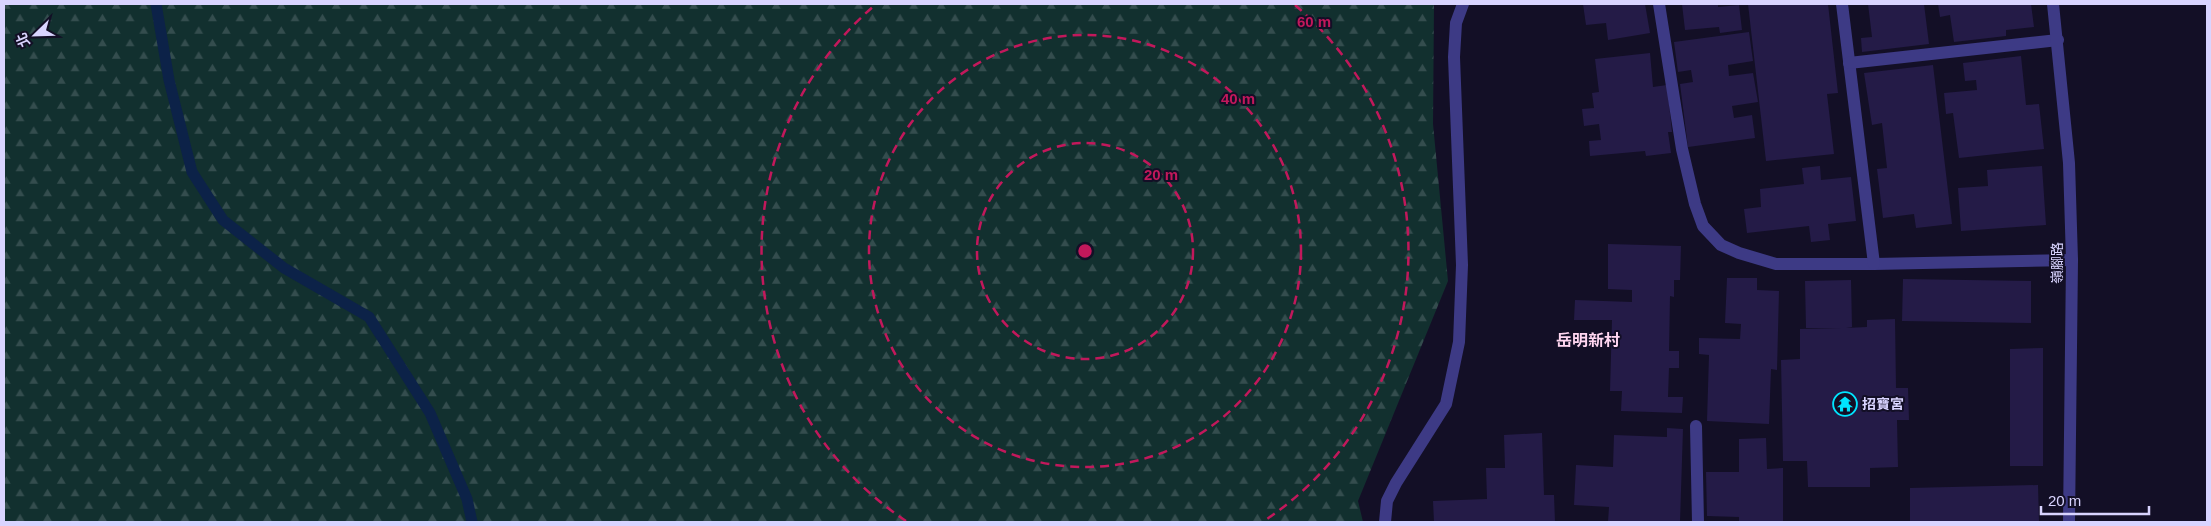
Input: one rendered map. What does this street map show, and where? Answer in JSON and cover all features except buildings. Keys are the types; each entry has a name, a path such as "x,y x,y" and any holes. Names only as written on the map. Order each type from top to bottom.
{"street":[{"path":"1386,522 1387,502 1393,489 1446,404 1459,342 1462,265 1454,57 1456,23 1463,4"},
{"path":"1659,4 1682,149 1698,216 1710,235 1721,245 1739,253 1776,264 2072,260"},
{"path":"1842,4 1874,264"},
{"name":"嶺腳路","path":"2053,4 2069,163 2072,260 2069,522"},
{"path":"1849,63 2058,40"},
{"path":"1696,426 1698,522"}],"green space":[{"path":"4,4 1434,4 1433,124 1448,281 1358,501 1363,522 4,522"}],"waterway":[{"path":"156,4 169,80 192,172 223,220 284,268 369,317 430,413 467,499 472,522"}],"place":[{"name":"招寶宮","path":"1845,404"}],"district":[{"name":"岳明新村","path":"1588,340"}]}
